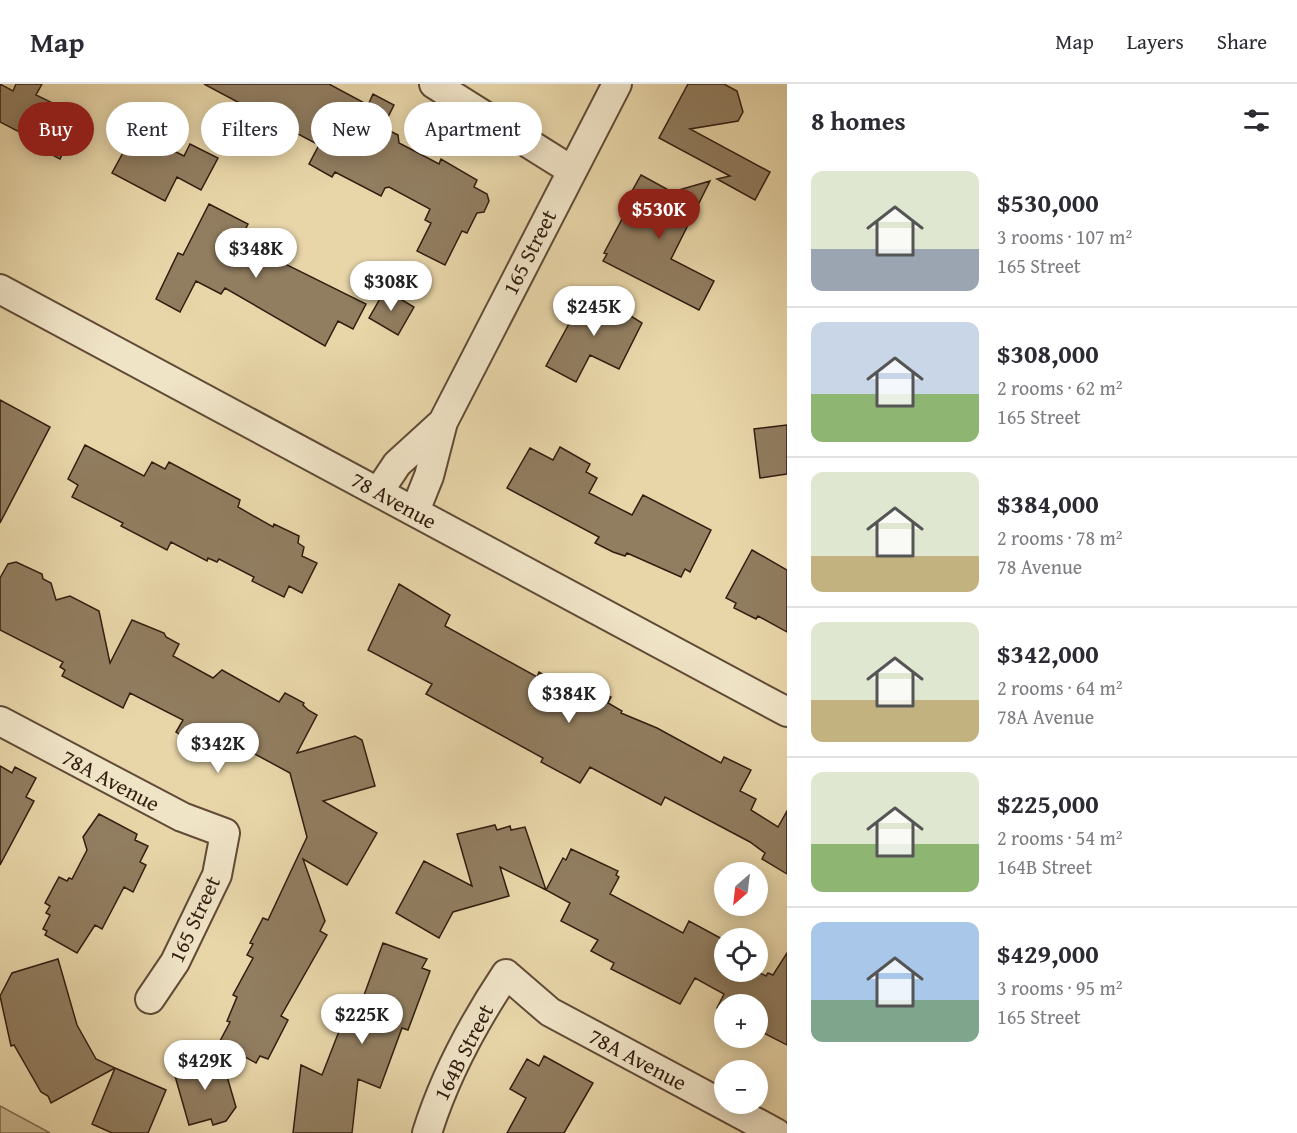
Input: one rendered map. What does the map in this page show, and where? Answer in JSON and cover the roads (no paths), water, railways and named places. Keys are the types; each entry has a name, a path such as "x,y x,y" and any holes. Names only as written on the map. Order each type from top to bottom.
{"street":[{"path":"434,84 571,170"},
{"name":"165 Street","path":"415,511 429,476 443,422 617,84"},
{"name":"78 Avenue","path":"0,289 787,712"},
{"name":"165 Street","path":"379,491 397,464 443,422"},
{"name":"78A Avenue","path":"0,722 182,817 225,833"},
{"name":"165 Street","path":"150,999 175,962 217,875 225,833"},
{"name":"78A Avenue","path":"506,974 550,1012 776,1133"},
{"name":"164B Street","path":"427,1133 435,1106 471,1034 506,974"}]}
